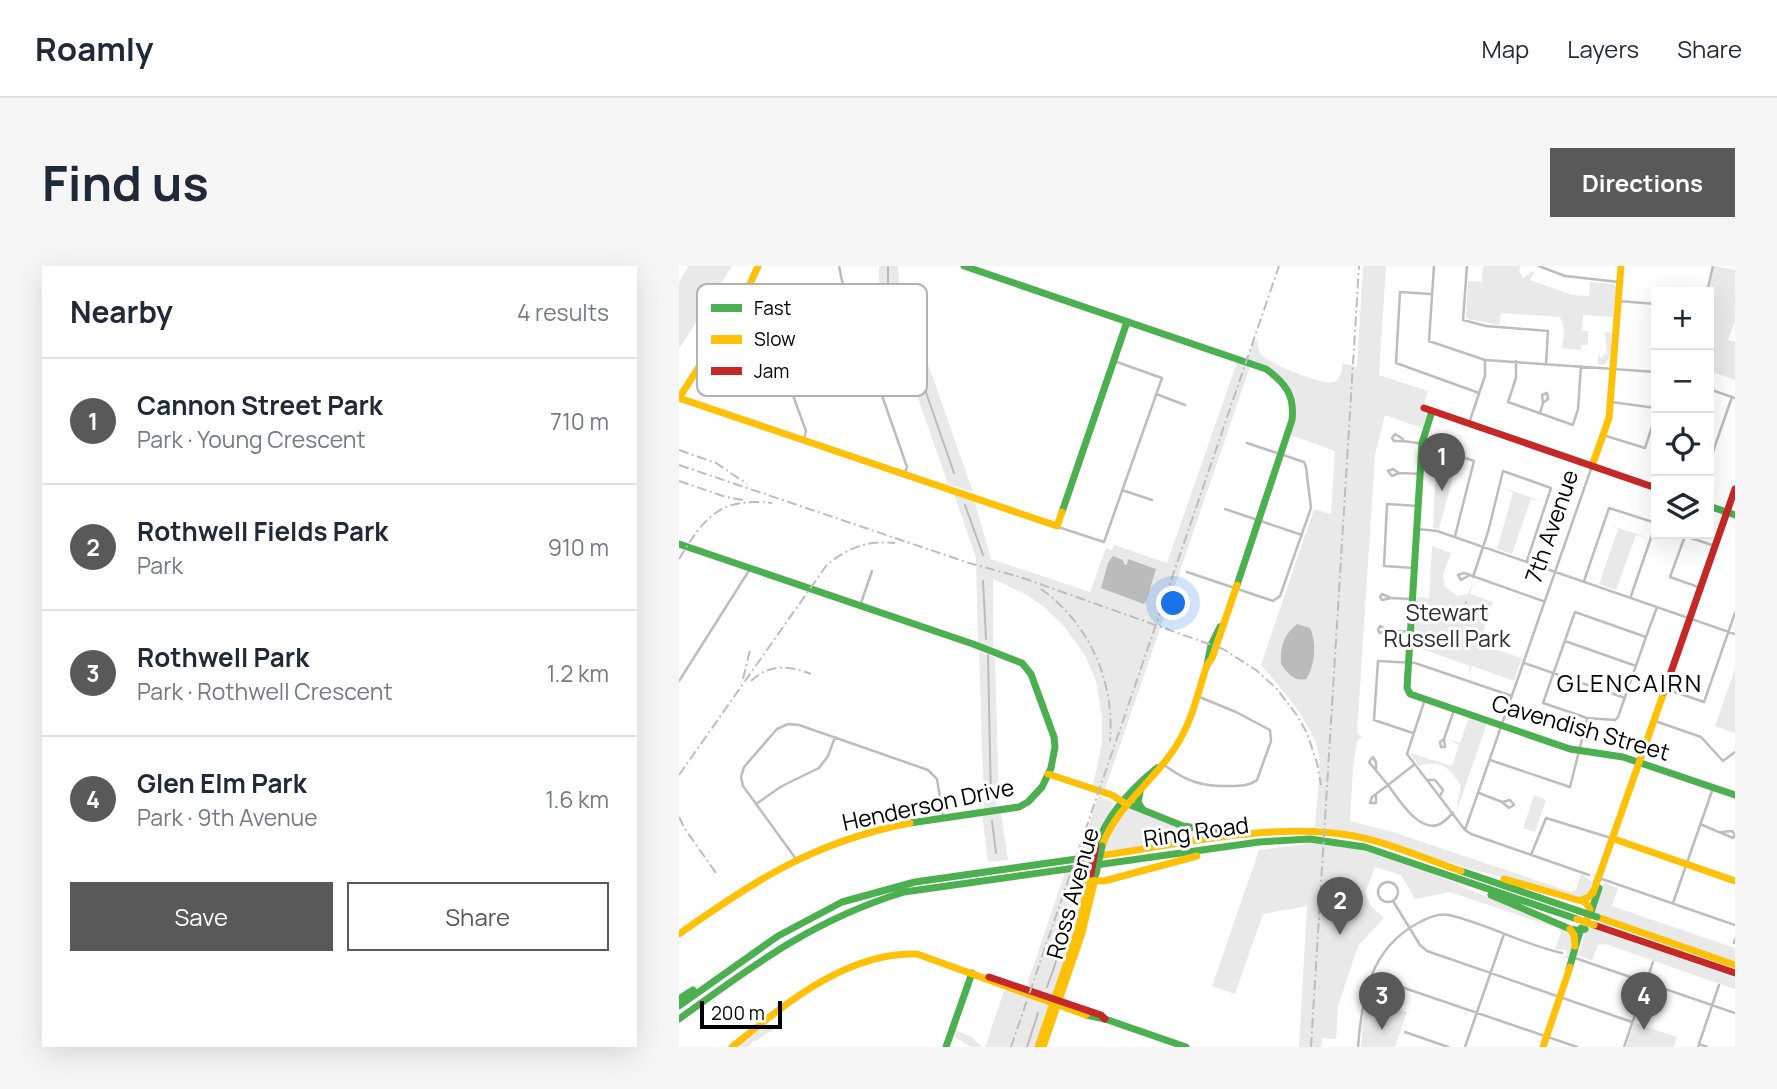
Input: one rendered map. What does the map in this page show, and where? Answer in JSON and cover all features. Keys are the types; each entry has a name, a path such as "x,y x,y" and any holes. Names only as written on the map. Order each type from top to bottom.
{"main road":[{"path":"750,284 758,266"},
{"name":"Ross Avenue","path":"964,266 1266,369 1280,379 1291,392 1294,402 1292,420 1220,627 1212,658 1180,741 1140,792 1104,824 1082,933 1041,1047"},
{"name":"7th Avenue","path":"1592,466 1609,418 1621,266"},
{"path":"697,370 679,398 1057,526 1127,322"},
{"path":"1425,699 1410,694 1407,688 1422,443 1428,409 1651,486"},
{"path":"1569,969 1589,925 1602,875 1665,689 1715,546 1731,514 1735,489"},
{"path":"1714,508 1731,514"},
{"name":"Henderson Drive","path":"679,544 1022,663 1031,674 1054,737 1055,748 1039,794 1024,805 876,830 843,840 796,859 733,896 679,934"},
{"name":"Cavendish Street","path":"1425,699 1580,752 1613,754 1735,795"},
{"name":"Ross Avenue","path":"1099,846 1126,803 1151,773 1163,764"},
{"path":"1048,774 1166,821 1197,830 1253,834"},
{"path":"1140,792 1138,802 1143,810"},
{"path":"1110,797 1115,812"},
{"name":"Ring Road","path":"679,1006 802,921 843,902 880,890 1253,834 1311,832 1353,836 1461,870 1578,915 1589,925 1735,973"},
{"path":"1614,839 1735,881"},
{"path":"1092,877 1104,881 1194,856 1285,840"},
{"name":"Ring Road","path":"679,1019 773,950 827,919 855,907 905,892 1151,856 1285,840 1323,841 1365,847 1578,915"},
{"path":"1461,870 1533,886 1581,900 1589,906"},
{"path":"1445,874 1570,929 1576,946"},
{"path":"1581,900 1589,897 1602,875"},
{"path":"1543,1047 1576,946 1589,925 1589,906 1594,890"},
{"path":"1589,906 1589,925"},
{"path":"1570,929 1589,925"},
{"name":"Ring Road","path":"1589,925 1735,965"},
{"path":"679,999 757,950"},
{"path":"732,1047 823,981 886,953 906,951 1056,1002 1100,1020 1105,1019 1170,1045 1186,1047"},
{"path":"946,1047 976,974"},
{"path":"679,1027 735,978"}],"street":[{"path":"839,266 843,284"},
{"path":"1434,266 1429,341 1485,360 1651,372"},
{"path":"1467,266 1463,320 1486,326 1548,331 1546,363"},
{"path":"1539,266 1565,276 1619,282"},
{"path":"1708,287 1713,266"},
{"path":"1432,294 1400,292 1396,363 1479,393"},
{"path":"1618,301 1651,304"},
{"path":"1469,423 1485,376 1485,360"},
{"path":"1057,526 1104,542 1162,378 1114,361"},
{"path":"1516,361 1516,378 1508,402 1573,425 1578,409 1581,366"},
{"path":"1714,391 1733,398 1714,449"},
{"path":"1156,394 1185,405"},
{"path":"793,396 806,431 804,439"},
{"path":"882,396 907,467 904,474"},
{"path":"1611,402 1651,407"},
{"path":"1540,413 1543,403"},
{"path":"1603,435 1645,448 1651,429"},
{"path":"1403,439 1474,461 1455,536"},
{"path":"1187,572 1273,601 1280,596 1311,508 1306,467 1304,462 1247,443"},
{"name":"7th Avenue","path":"1465,830 1592,466"},
{"path":"1527,561 1551,488 1503,471 1483,546 1471,576 1545,602"},
{"path":"1399,473 1420,474"},
{"path":"1122,490 1152,500"},
{"path":"1415,568 1384,566 1387,504 1418,506"},
{"path":"1584,581 1609,508 1655,523 1631,598"},
{"path":"1225,509 1302,535"},
{"path":"1417,529 1435,530 1455,536 1735,634"},
{"path":"1701,588 1670,578 1685,536 1715,546"},
{"path":"679,681 750,569"},
{"path":"860,606 872,571"},
{"path":"1391,598 1413,599"},
{"path":"1646,637 1575,611 1543,704 1587,718 1615,720 1618,717 1657,607"},
{"path":"1665,689 1704,702 1735,613"},
{"path":"1388,630 1411,632"},
{"path":"1565,641 1636,666"},
{"path":"1413,733 1374,720 1378,661 1409,663 1512,696"},
{"path":"1524,663 1625,698"},
{"path":"1163,764 1187,780 1209,786 1249,785 1257,780 1260,774 1271,741 1270,730 1236,712 1196,696"},
{"path":"1425,699 1409,746 1409,757 1428,780 1436,780 1443,790 1440,796 1465,830 1589,875"},
{"path":"1444,739 1454,709"},
{"path":"1490,760 1570,787 1587,718"},
{"path":"1655,721 1701,737 1723,761 1735,752"},
{"path":"796,859 743,786 741,775 744,767 783,725 793,724 835,737 932,772 937,779 944,818"},
{"path":"757,804 782,786 819,768 828,756 835,737"},
{"path":"1376,794 1415,764"},
{"path":"1376,769 1415,820 1433,826 1453,813"},
{"path":"1673,903 1713,788"},
{"path":"1479,793 1502,802"},
{"path":"1531,855 1544,820 1551,818 1614,839"},
{"path":"1700,824 1722,832"},
{"path":"1602,875 1735,925"},
{"path":"1383,882 1393,884 1398,892 1393,901 1384,901 1380,897 1378,892 1383,882"},
{"path":"1393,901 1427,951 1632,1022"},
{"path":"1358,1047 1360,1017 1380,956 1399,934 1426,919 1446,915 1562,953"},
{"path":"1465,1047 1504,934"},
{"path":"1575,958 1735,1013"},
{"path":"1624,1047 1653,962"},
{"path":"1372,977 1577,1047"},
{"path":"1707,1047 1698,1046 1719,985"},
{"path":"1405,1032 1448,1047"}],"green space":[{"path":"689,266 732,266 721,284 697,284 697,321 679,349 679,282"},
{"path":"879,266 898,266 900,284 879,284"},
{"path":"1363,266 1386,266 1379,375 1428,391 1422,410 1427,414 1422,428 1385,415 1375,455 1357,733 1362,737 1357,741 1353,768 1350,821 1393,832 1571,892 1576,890 1581,874 1591,881 1594,878 1592,873 1598,875 1591,891 1581,897 1371,839 1315,827 1319,774 1316,745 1296,708 1261,665 1314,509 1331,514 1335,451 1290,435 1294,407 1288,387 1275,375 1247,361 1254,340 1258,341 1260,353 1268,360 1297,374 1320,381 1336,381 1341,374 1342,363 1357,367"},
{"path":"1483,266 1521,266 1519,270 1523,278 1535,270 1530,280 1572,295 1589,296 1590,282 1614,284 1613,317 1583,315 1582,330 1588,331 1588,345 1581,345 1581,350 1562,348 1564,328 1559,317 1501,313 1499,325 1468,319 1468,281 1482,282"},
{"path":"1714,266 1735,270 1735,321 1728,340 1735,342 1735,380 1714,373 1714,287 1710,287"},
{"path":"1605,333 1612,334 1610,357 1604,365 1598,364 1598,354 1602,358 1607,354"},
{"path":"927,361 973,492 948,484 917,396 927,396"},
{"path":"1237,362 1250,367 1105,789 1093,785 1102,743 1102,718 1096,681 1086,657 1064,626 1029,596 993,579 993,650 978,645 976,558 954,494 975,502 991,559 1090,592 1106,548 1112,550 1114,545 1167,563"},
{"path":"1424,461 1467,476 1454,473 1439,529 1433,528 1436,467"},
{"path":"1501,487 1544,502 1531,499 1512,554 1497,549 1513,493"},
{"path":"1606,524 1649,538 1636,535 1616,590 1599,584 1618,529"},
{"name":"Stewart Russell Park","path":"1432,546 1451,553 1443,575 1445,587 1457,596 1468,594 1474,581 1470,594 1493,602 1479,644 1522,658 1514,681 1472,666 1467,678 1470,666 1412,648 1415,597 1429,598"},
{"path":"979,652 995,657 999,800 996,801 997,808 984,810"},
{"path":"1735,669 1735,733 1715,726"},
{"path":"1469,717 1487,723 1456,813 1461,785 1444,766 1419,766 1410,753 1452,766 1459,745 1447,739 1460,743"},
{"path":"1099,795 1112,802 1113,810 1101,825 1092,855 1078,856"},
{"path":"1534,795 1546,800 1535,832 1523,828"},
{"path":"1129,807 1174,825 1221,835 1103,854 1109,832"},
{"path":"1001,813 1008,860 988,862 982,815"},
{"path":"1314,843 1358,849 1427,871 1572,934 1569,959 1562,957 1567,955 1566,950 1555,949 1561,933 1559,929 1450,892 1415,899 1401,875 1375,867 1365,893 1370,905 1384,918 1358,946 1338,1007 1336,1039 1322,1038 1321,1047 1299,1047 1307,906 1263,914 1235,994 1212,986 1259,850"},
{"path":"1090,869 1074,937 1054,994 1049,996 1026,988 1065,872"},
{"path":"1605,883 1618,888 1612,906 1735,948 1735,961 1593,914"},
{"path":"1588,925 1735,978 1735,989 1605,944 1598,945 1592,961 1578,955"},
{"path":"1007,989 1047,1005 1049,1009 1036,1047 985,1047"},
{"path":"1367,998 1407,1012 1395,1047 1361,1047"},
{"path":"1634,1023 1677,1037 1674,1047 1626,1047"},
{"path":"768,1024 773,1027 772,1033 770,1031 748,1047 736,1047"},
{"path":"955,1030 972,1037 982,1047 971,1047 953,1036"}],"shaded area":[{"path":"1113,556 1127,565 1128,559 1156,569 1144,604 1101,588 1108,563"},
{"path":"1297,624 1310,628 1314,647 1311,668 1306,679 1302,680 1291,676 1281,664 1284,641"}],"waterway":[{"path":"888,266 888,284"},
{"path":"927,395 954,473"},
{"path":"965,505 983,555"},
{"path":"983,581 986,639"},
{"path":"988,655 991,802"},
{"path":"992,821 996,853"},
{"path":"1047,987 1057,959"},
{"path":"1027,1047 1038,1013"}],"railway":[{"path":"1011,1047 1279,266"},
{"path":"1311,1047 1359,266"},
{"path":"679,450 716,463 747,484"},
{"path":"679,465 969,563 1020,577 1223,649 1256,670 1277,689 1296,714 1307,733 1321,785"},
{"path":"679,481 743,500"},
{"path":"679,559 697,532 715,513 739,503 772,503"},
{"path":"679,775 826,566 841,554 858,547 895,543"},
{"path":"1041,589 1073,619 1096,656 1108,697 1110,741"},
{"path":"743,679 750,650"},
{"path":"751,681 765,671 779,668 811,674"},
{"path":"679,817 716,873"}],"traffic: fast":[{"path":"964,266 1266,369 1279,379 1292,403 1292,420 1237,585"},
{"path":"1062,512 1127,322"},
{"path":"1432,411 1422,443 1407,688 1410,694 1570,749 1623,757 1735,795"},
{"path":"1714,508 1735,515"},
{"path":"679,544 1022,663 1031,674 1054,737 1051,768 1042,787 1028,802 1019,807 910,823"},
{"path":"1207,665 1211,645 1220,627"},
{"path":"1096,846 1121,803 1157,768"},
{"path":"1140,792 1138,802 1143,810"},
{"path":"1128,804 1183,826 1230,833"},
{"path":"679,1019 786,945 841,916 904,892 1259,842 1310,839 1365,847 1577,919"},
{"path":"1096,874 1102,846"},
{"path":"679,1006 778,936 842,902 915,882 1098,856"},
{"path":"1461,871 1579,911"},
{"path":"1591,912 1599,888"},
{"path":"1491,895 1570,929 1585,929"},
{"path":"1579,911 1597,917"},
{"path":"1569,969 1581,928"},
{"path":"946,1047 972,973"},
{"path":"679,999 693,990"},
{"path":"1086,1015 1186,1047"}],"traffic: slow":[{"path":"750,284 758,266"},
{"path":"1592,466 1609,418 1621,266"},
{"path":"679,398 697,370"},
{"path":"679,398 1057,526 1062,512"},
{"path":"1102,846 1117,818 1182,737 1237,585"},
{"path":"1593,893 1664,692"},
{"path":"1048,774 1112,795 1123,802"},
{"path":"679,934 734,896 788,865 845,840 910,823"},
{"path":"1098,856 1226,836 1292,831 1324,832 1381,843 1461,871"},
{"path":"1614,839 1735,881"},
{"path":"1089,880 1104,881 1197,856"},
{"path":"1043,1047 1082,933 1095,879"},
{"path":"1504,879 1585,902 1590,909 1587,920"},
{"path":"1038,1047 1078,930 1089,880"},
{"path":"1581,900 1589,897 1594,890"},
{"path":"1597,917 1735,965"},
{"path":"1577,919 1594,925"},
{"path":"1570,929 1574,935 1575,946"},
{"path":"732,1047 773,1014 818,984 866,961 891,955 917,954 1086,1015"},
{"path":"1543,1047 1570,967"}],"traffic: jam":[{"path":"1424,408 1651,486"},
{"path":"1664,692 1735,489"},
{"path":"1091,874 1096,846"},
{"path":"1594,925 1735,973"},
{"path":"989,977 1101,1015 1105,1019"}],"place":[{"name":"Cannon Street Park","path":"1442,491"},
{"name":"Rothwell Fields Park","path":"1340,935"},
{"name":"Rothwell Park","path":"1382,1030"},
{"name":"Glen Elm Park","path":"1644,1030"}],"district":[{"name":"GLENCAIRN","path":"1630,682"}]}
